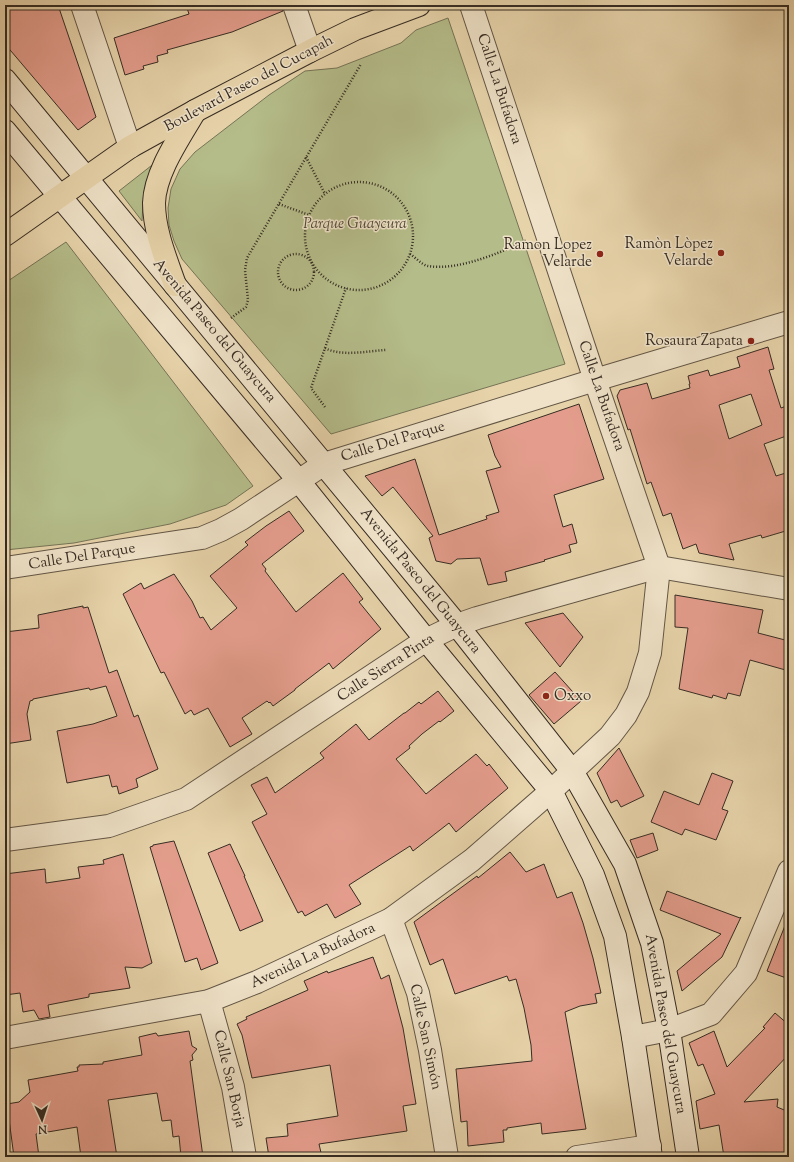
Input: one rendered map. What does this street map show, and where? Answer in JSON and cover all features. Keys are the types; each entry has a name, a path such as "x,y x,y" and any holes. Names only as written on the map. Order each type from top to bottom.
{"main road":[{"name":"Boulevard Paseo del Cucapah","path":"5,235 130,147 310,51 355,29 419,5"},
{"path":"175,285 159,237 154,202 158,181 195,111"}],"street":[{"path":"82,5 130,147"},
{"path":"294,5 310,51"},
{"name":"Calle La Bufadora","path":"471,5 595,380 659,567 650,653 638,692 626,715 610,736 572,771"},
{"name":"Avenida Paseo del Guaycura","path":"5,80 324,464 456,625 572,771 625,864 652,943 669,1030 688,1157"},
{"name":"Avenida Paseo del Guaycura","path":"5,131 298,480 426,640 551,791 593,874 615,936 651,1152"},
{"name":"Calle Del Parque","path":"5,568 202,538 221,530 241,518 324,464 789,322"},
{"name":"Calle Sierra Pinta","path":"5,840 110,826 186,798 426,640 456,625 659,567 789,589"},
{"name":"Avenida La Bufadora","path":"5,1038 209,1001 257,982 391,919 472,860 572,771"},
{"path":"633,1037 669,1030 711,1014 746,973 789,871"},
{"name":"Calle San Simón","path":"391,919 418,992 430,1050 447,1157"},
{"name":"Calle San Borja","path":"209,1001 233,1087 245,1157"},
{"path":"577,1157 651,1152"}],"path":[{"path":"213,331 246,307 248,300 246,270 247,258 361,64"},
{"path":"306,158 325,194"},
{"path":"325,194 313,207 305,225 305,243 311,260 314,266 314,277 311,283 302,290 290,289 281,282 278,276 280,264 283,259 294,254 301,254 311,260 322,276 337,286 356,290 374,288 390,280 402,269 410,254 413,237 410,220 403,205 391,193 376,185 359,182 342,185 325,194"},
{"path":"279,204 309,215"},
{"path":"410,254 427,266 454,266 468,264 546,232"},
{"path":"325,407 311,388 346,288"},
{"path":"325,348 344,352 386,350"}],"green space":[{"name":"Parque Guaycura","path":"448,18 565,364 331,434 182,259 169,225 168,208 171,189 180,169 195,152 269,95 305,71 337,68 401,43 416,30"},
{"path":"156,162 146,184 142,221 119,191"},
{"path":"66,242 253,486 226,505 170,524 74,543 5,550 5,283"}],"building":[{"path":"5,5 58,5 96,117 78,130 5,44"},
{"path":"186,5 282,5 283,11 232,32 167,50 168,53 157,56 158,62 143,66 144,69 125,75 114,38 189,14"},
{"path":"768,347 774,369 769,370 781,408 789,405 789,435 764,444 776,476 789,472 789,530 762,538 761,535 729,544 734,560 699,553 696,544 683,549 671,513 663,516 651,482 647,484 630,429 628,430 617,396 620,390 647,383 652,399 690,388 688,376 708,370 710,376 740,367 737,357","holes":["751,394 762,425 729,439 719,405"]},
{"path":"579,404 604,479 554,495 563,527 572,524 577,543 569,545 571,552 505,572 507,581 488,585 480,558 457,559 451,564 436,561 429,538 433,536 393,487 382,496 365,476 415,459 439,535 487,519 486,516 499,512 486,471 501,467 495,456 488,435"},
{"path":"289,511 304,531 262,564 266,569 265,571 296,612 343,573 363,599 359,602 381,629 333,669 329,663 273,706 267,701 242,718 252,734 230,747 208,708 194,715 191,710 185,714 164,672 161,673 123,594 141,583 144,589 174,574 192,601 200,618 203,617 211,630 237,608 210,576 248,545 245,542"},
{"path":"675,595 763,610 758,633 789,641 789,671 750,660 740,696 728,693 726,699 713,695 712,698 679,689 688,628 675,627"},
{"path":"83,606 83,608 88,607 109,673 117,670 134,717 138,715 158,769 136,779 138,787 119,794 117,786 112,787 109,775 67,783 57,731 93,724 117,716 106,686 33,699 30,701 27,714 31,740 5,744 5,632 39,628 38,615"},
{"path":"563,613 583,637 560,667 525,623"},
{"path":"555,672 581,701 554,724 529,695"},
{"path":"438,691 454,711 422,734 409,746 410,748 396,759 426,794 476,754 487,766 489,764 508,788 456,832 449,823 413,851 410,846 349,885 361,904 335,918 327,904 305,916 302,911 298,913 252,822 267,814 251,785 267,777 275,793 324,758 320,753 356,724 369,740 419,702 421,704"},
{"path":"619,748 644,796 621,807 617,800 611,803 597,773"},
{"path":"712,773 733,781 722,809 728,811 716,840 685,829 682,835 651,822 664,791 699,805"},
{"path":"653,833 658,850 637,858 630,840"},
{"path":"174,841 218,963 201,970 197,958 185,962 150,847 153,845"},
{"path":"230,844 263,921 240,931 208,853"},
{"path":"510,852 526,872 544,864 557,898 572,892 593,958 601,993 595,994 597,1003 580,1006 565,1012 586,1129 542,1134 541,1123 507,1128 507,1130 503,1130 504,1142 468,1146 467,1121 461,1122 456,1069 532,1061 531,1045 524,1008 516,979 509,981 507,976 455,994 443,959 430,965 414,922 477,876 478,878"},
{"path":"123,854 152,963 142,968 125,967 130,988 89,994 89,997 48,1005 50,1017 39,1019 34,1010 23,1012 20,993 5,995 5,874 45,869 46,883 80,878 78,867 104,864 103,860"},
{"path":"667,891 740,918 741,917 722,957 682,991 677,971 721,934 660,910"},
{"path":"789,918 789,979 767,971"},
{"path":"373,957 381,979 389,975 403,1028 416,1104 403,1106 407,1131 319,1144 322,1157 269,1157 266,1138 288,1136 287,1124 338,1116 330,1065 252,1078 242,1035 237,1024 247,1019 246,1017 308,990 304,981 327,971 328,973"},
{"path":"775,1013 789,1025 789,1054 744,1102 778,1099 777,1107 789,1112 789,1157 724,1157 719,1125 700,1129 696,1101 715,1094 703,1064 698,1066 689,1043 714,1031 727,1067 765,1028 763,1027"},
{"path":"189,1031 192,1046 197,1049 192,1055 193,1060 190,1061 203,1157 181,1157 179,1136 173,1137 171,1120 162,1121 157,1093 108,1100 117,1157 81,1157 77,1127 36,1134 39,1157 14,1157 7,1104 19,1102 30,1092 28,1080 78,1071 77,1067 79,1067 79,1065 103,1064 103,1062 142,1055 139,1037 156,1033 158,1036"}],"place":[{"name":"Ramòn Lòpez Velarde","path":"721,253"},
{"name":"Ramon Lopez Velarde","path":"600,254"},
{"name":"Rosaura Zapata","path":"751,341"},
{"name":"Oxxo","path":"546,696"}]}
